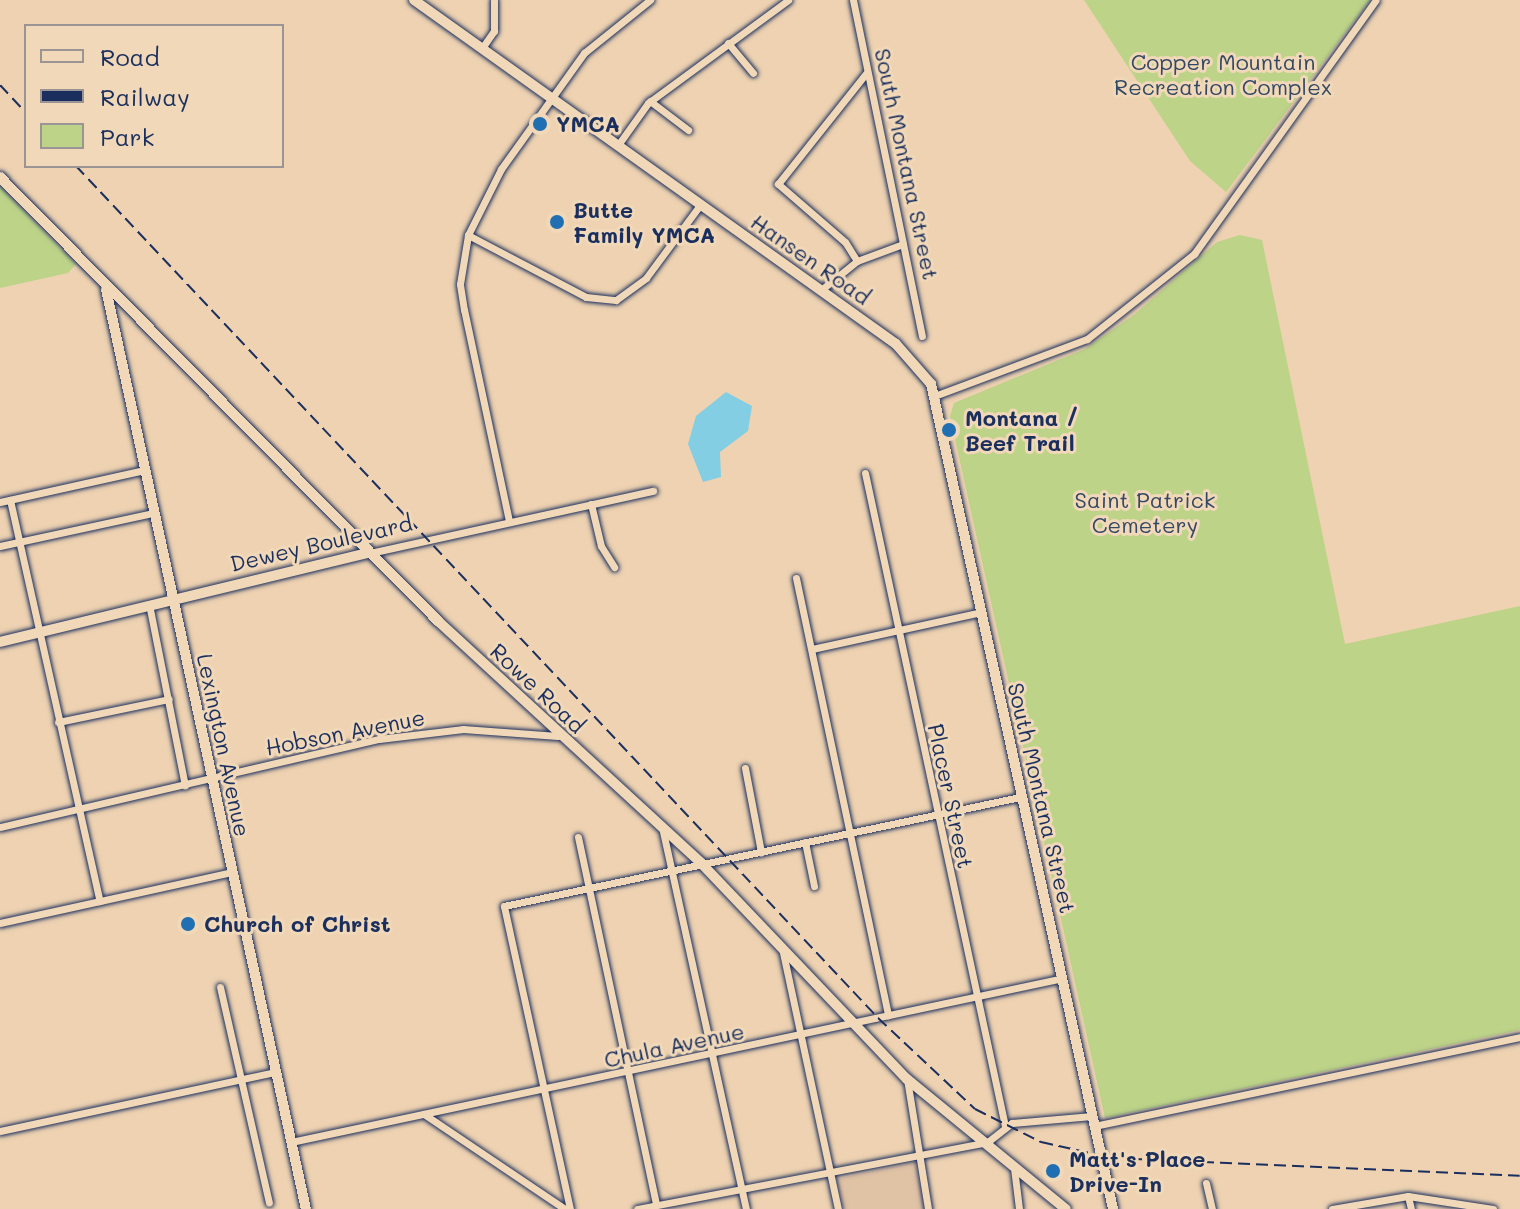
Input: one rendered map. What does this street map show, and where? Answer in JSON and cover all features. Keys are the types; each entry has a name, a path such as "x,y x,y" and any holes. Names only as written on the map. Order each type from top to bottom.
{"street":[{"name":"Hansen Road","path":"414,0 821,290 914,360 937,395"},
{"path":"482,48 494,31 494,0"},
{"path":"509,521 460,284 468,235 488,191 584,53 650,0"},
{"path":"618,145 650,101 788,0"},
{"name":"South Montana Street","path":"853,0 922,336"},
{"path":"937,395 1087,339 1194,254 1376,0"},
{"path":"728,43 753,73"},
{"path":"857,261 845,242 778,184 867,72"},
{"path":"650,101 688,130"},
{"name":"Rowe Road","path":"0,177 369,553 558,736 662,825 701,863 907,1079 1066,1209"},
{"path":"468,235 586,297 616,300 646,278 700,205"},
{"path":"821,290 857,261 903,244"},
{"name":"Lexington Avenue","path":"106,288 306,1209"},
{"name":"South Montana Street","path":"937,395 1020,797 1113,1209"},
{"path":"0,502 144,470"},
{"name":"Placer Street","path":"865,473 896,630 1005,1126"},
{"name":"Dewey Boulevard","path":"0,642 172,598 653,491"},
{"path":"10,500 100,901"},
{"path":"591,504 601,546 614,567"},
{"path":"0,546 153,513"},
{"path":"796,578 888,1015"},
{"path":"149,604 185,785"},
{"path":"812,649 981,612"},
{"path":"58,722 169,699"},
{"name":"Hobson Avenue","path":"0,827 408,736 463,729 558,736"},
{"path":"745,768 761,852"},
{"path":"568,1209 504,906 1020,797"},
{"path":"662,825 746,1209"},
{"path":"578,837 656,1205"},
{"path":"805,842 814,886"},
{"path":"0,923 231,872"},
{"path":"782,946 838,1209"},
{"name":"Chula Avenue","path":"291,1142 801,1037 1063,978"},
{"path":"220,987 269,1202"},
{"path":"637,1209 830,1169 984,1144 1005,1126 1093,1121 1520,1037"},
{"path":"0,1131 276,1072"},
{"path":"907,1079 916,1154 928,1209"},
{"path":"424,1114 568,1209"},
{"path":"1014,1168 1019,1209"},
{"path":"1206,1183 1212,1209"},
{"path":"1332,1209 1408,1196 1493,1209"},
{"path":"1408,1196 1411,1209"}],"shaded area":[{"path":"915,1162 925,1209 844,1209 837,1179"}],"green space":[{"name":"Copper Mountain Recreation Complex","path":"1084,0 1370,0 1226,192 1190,161"},
{"path":"0,186 76,264 68,273 0,288"},
{"name":"Saint Patrick Cemetery","path":"1240,235 1262,240 1345,644 1520,606 1520,1030 1105,1118 950,416 954,403 1085,349 1135,314 1217,242"}],"water":[{"path":"726,392 752,406 748,431 720,452 721,477 703,482 688,444 696,416"}],"railway":[{"path":"0,85 24,111"},
{"path":"78,168 878,1018 975,1109 1041,1142 1112,1158 1520,1176"}],"place":[{"name":"YMCA","path":"540,124"},
{"name":"Butte Family YMCA","path":"557,222"},
{"name":"Montana / Beef Trail","path":"949,430"},
{"name":"Church of Christ","path":"188,924"},
{"name":"Matt's Place Drive-In","path":"1053,1171"}]}
